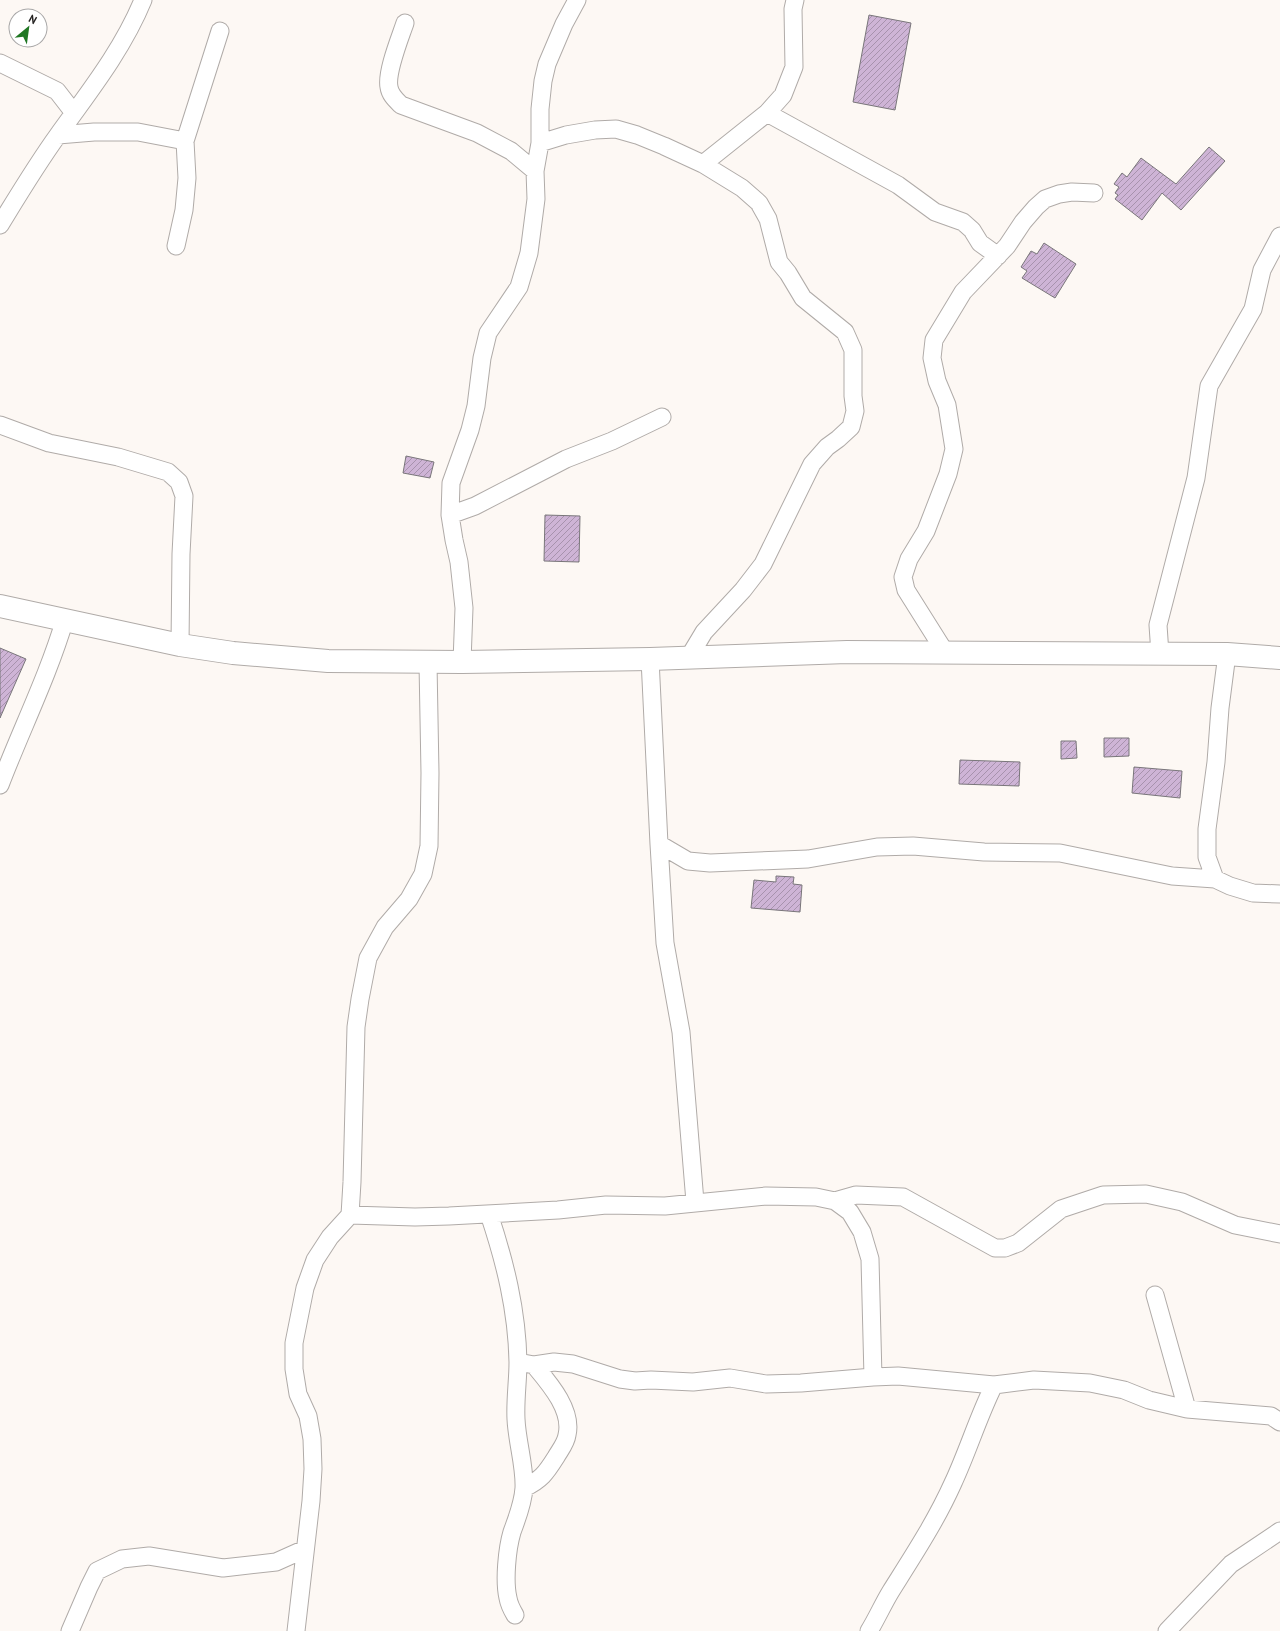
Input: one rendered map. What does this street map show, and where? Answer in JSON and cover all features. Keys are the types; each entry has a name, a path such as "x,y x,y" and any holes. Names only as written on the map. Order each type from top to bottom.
{"street":[{"path":"0,224 58,135 91,90 115,53 143,0"},
{"path":"462,662 464,608 459,562 450,515 451,483 470,430 476,406 482,358 488,333 519,287 529,253 536,199 535,171 540,143 540,109 543,81 547,64 564,24 577,0"},
{"path":"703,164 767,113 783,95 794,67 793,9 795,0"},
{"path":"405,23 389,74 389,87 393,97 401,105 478,133 511,151 535,171"},
{"path":"176,246 184,210 187,178 185,141 220,30"},
{"path":"0,63 57,91 74,113"},
{"path":"767,113 898,185 935,212 963,222 972,230 980,243 985,269"},
{"path":"540,143 566,135 595,130 616,130 637,134 703,164 742,188 759,203 768,219 779,262 804,298 845,332 853,350 853,396 855,411 851,428 826,447 812,464 763,564 743,590 704,632 689,657"},
{"path":"58,135 94,132 138,132 185,141"},
{"path":"945,652 906,590 903,577 909,559 926,531 948,474 954,449 946,405 937,381 932,358 934,340 963,292 1007,246 1023,222 1036,207 1045,199 1072,192 1094,193"},
{"path":"1160,654 1158,625 1196,478 1209,386 1254,309 1262,270 1280,236"},
{"path":"980,243 998,256"},
{"path":"450,515 475,506 566,459 606,444 662,417"},
{"path":"0,425 49,443 118,457 168,472 179,482 184,496 180,554 180,645"},
{"path":"0,606 180,645 233,653 328,661 428,663 650,659 847,652 1228,654 1280,658"},
{"path":"0,785 55,653 65,619"},
{"path":"1214,879 1207,857 1207,829 1216,762 1220,708 1228,654"},
{"path":"650,659 665,944 681,1032 695,1202"},
{"path":"296,1631 311,1501 312,1439 308,1416 298,1394 294,1369 294,1343 305,1288 315,1260 330,1237 350,1215 356,1027 368,958 385,927 409,899 423,874 429,846 430,773 428,663"},
{"path":"659,844 688,861 710,863 808,859 876,847 913,846 984,852 1060,853 1172,876 1214,879 1253,893 1280,894"},
{"path":"835,1201 856,1196 903,1198 995,1248 1005,1248 1018,1243 1061,1209 1103,1195 1146,1194 1182,1202 1235,1225 1280,1234"},
{"path":"350,1215 415,1217 558,1210 606,1205 665,1206 766,1196 816,1197 835,1201 850,1212 862,1232 870,1259 873,1377"},
{"path":"489,1214 505,1264 526,1364 515,1395 516,1420 524,1488 519,1512 511,1534 506,1584 508,1600 514,1615"},
{"path":"1155,1295 1187,1409"},
{"path":"526,1364 554,1362 573,1364 620,1379 635,1381 651,1380 693,1382 730,1378 766,1384 898,1376 994,1385 1034,1380 1090,1383 1124,1390 1149,1400 1187,1409 1277,1416"},
{"path":"524,1488 538,1481 544,1474 561,1449 568,1434 564,1408 555,1392 526,1364"},
{"path":"869,1631 878,1617 890,1592 907,1567 939,1512 966,1454 974,1429 994,1385"},
{"path":"1167,1631 1231,1564 1280,1531"},
{"path":"70,1631 89,1587 98,1571 122,1559 149,1556 223,1568 276,1562 305,1549"}],"building":[{"path":"869,15 911,23 895,110 853,102"},
{"path":"1209,147 1225,161 1181,210 1162,193 1142,220 1115,199 1118,195 1115,193 1119,187 1114,184 1122,173 1127,177 1141,158 1176,184"},
{"path":"1044,243 1076,264 1055,298 1022,278 1027,271 1021,267 1031,251 1037,254"},
{"path":"406,456 434,462 430,478 403,473"},
{"path":"545,515 580,516 579,562 544,561"},
{"path":"0,648 26,659 0,718"},
{"path":"1104,738 1129,738 1129,756 1104,757"},
{"path":"1061,741 1076,741 1077,758 1061,759"},
{"path":"960,760 1020,762 1019,786 959,784"},
{"path":"1134,767 1182,771 1180,798 1132,793"},
{"path":"776,876 794,877 793,884 802,885 800,912 751,908 754,880 776,882"}]}
